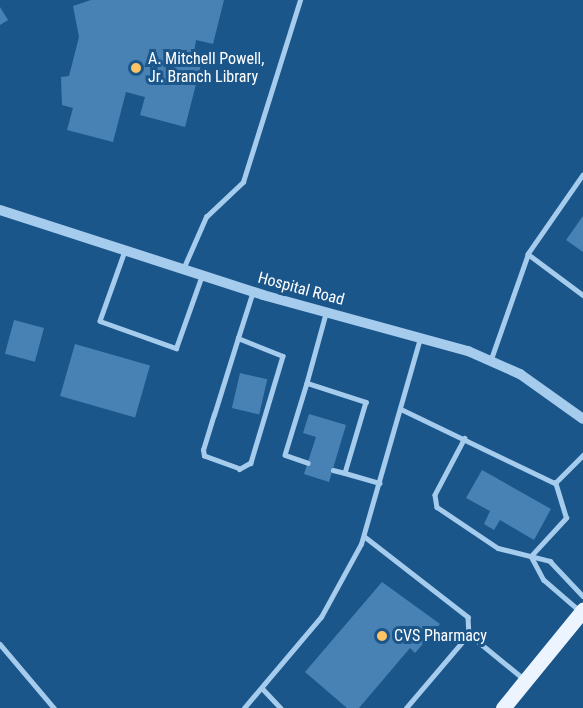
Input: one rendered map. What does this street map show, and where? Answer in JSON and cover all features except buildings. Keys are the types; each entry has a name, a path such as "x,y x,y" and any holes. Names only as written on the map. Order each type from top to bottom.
{"main road":[{"path":"503,708 582,611"}],"street":[{"name":"Hospital Road","path":"0,210 184,267 253,291 420,335 491,359 549,391 583,419"}],"lane":[{"path":"184,267 206,217 243,182 300,0"},
{"path":"491,359 528,254 583,175"},
{"path":"126,249 100,321 176,348 202,273"},
{"path":"528,254 583,295"},
{"path":"238,338 283,356 251,463 240,469 204,456 203,450 238,338 253,291"},
{"path":"308,463 285,455 327,311"},
{"path":"244,708 263,689 321,617 364,536 403,410 420,335"},
{"path":"307,383 366,402 345,473"},
{"path":"403,410 555,483 566,518 531,556"},
{"path":"465,438 435,495 437,507 498,548 550,561 583,596"},
{"path":"555,483 583,455"},
{"path":"333,470 380,483"},
{"path":"364,536 468,617 469,634 406,708"},
{"path":"531,556 544,580 582,611"},
{"path":"469,634 526,680"},
{"path":"0,644 54,708"},
{"path":"263,689 281,708"}],"place":[{"name":"A. Mitchell Powell, Jr. Branch Library","path":"136,68"},
{"name":"CVS Pharmacy","path":"382,636"}]}
